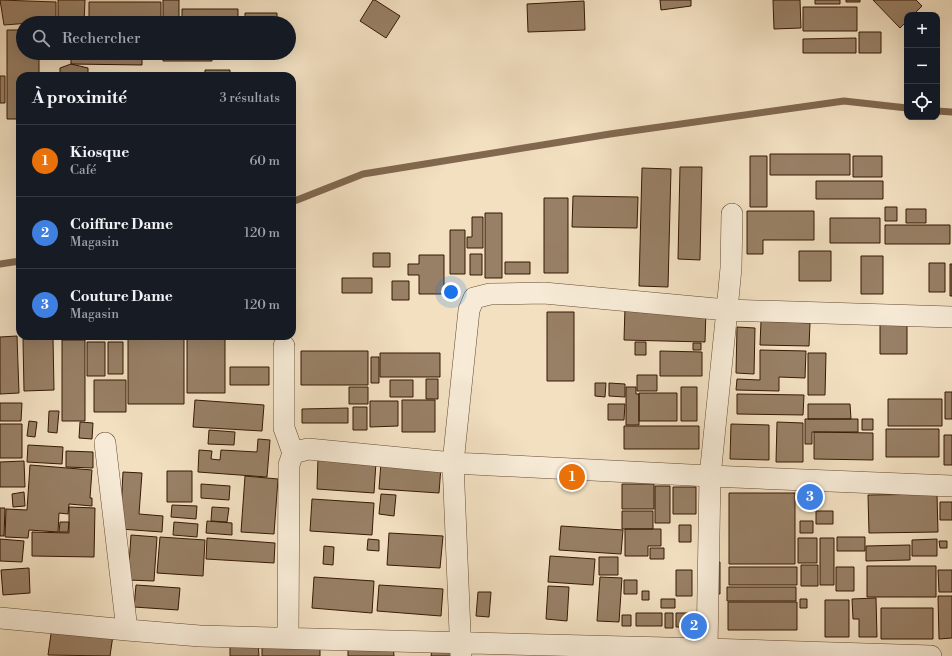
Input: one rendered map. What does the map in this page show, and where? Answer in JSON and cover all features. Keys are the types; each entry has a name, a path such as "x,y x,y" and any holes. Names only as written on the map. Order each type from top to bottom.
{"street":[{"path":"713,652 710,476 731,268 732,214"},
{"path":"461,649 453,463 468,310 474,298 490,294 544,293 727,310 952,317"},
{"path":"284,346 284,428 293,453 289,465 288,638"},
{"path":"106,443 127,630"},
{"path":"293,453 308,449 453,463 952,486"},
{"path":"0,618 200,636 288,638 461,649 931,656"}],"building":[{"path":"0,0 56,2 56,16 16,16 16,24 4,25"},
{"path":"58,0 85,0 84,16 58,16"},
{"path":"163,0 179,0 179,16 163,16"},
{"path":"373,0 400,16 386,38 360,21"},
{"path":"660,0 691,0 691,6 661,10"},
{"path":"773,0 800,0 801,28 774,29"},
{"path":"815,0 840,0 840,4 815,4"},
{"path":"846,0 860,0 860,2 846,2"},
{"path":"873,0 916,0 922,6 916,12 904,12 904,24 900,28"},
{"path":"584,1 585,30 528,32 527,4"},
{"path":"89,2 161,2 161,16 89,16"},
{"path":"803,7 857,7 857,31 803,31"},
{"path":"182,9 238,9 238,16 182,16"},
{"path":"245,13 277,13 277,16 245,16"},
{"path":"7,30 16,30 16,60 39,60 39,72 16,72 16,119 7,119"},
{"path":"859,32 881,32 881,53 859,53"},
{"path":"856,38 856,53 803,53 803,39"},
{"path":"71,60 142,60 142,65 71,64"},
{"path":"163,60 212,60 212,61"},
{"path":"71,64 88,68 88,72 60,72 60,68"},
{"path":"205,70 230,70 230,72 205,72"},
{"path":"0,76 5,76 5,103 0,103"},
{"path":"770,154 850,154 850,175 770,175"},
{"path":"750,156 767,156 767,207 750,207"},
{"path":"853,156 882,156 882,177 853,177"},
{"path":"680,167 702,167 700,260 678,259"},
{"path":"642,168 671,169 668,287 639,286"},
{"path":"816,181 883,181 883,199 816,199"},
{"path":"573,196 638,197 637,228 572,227"},
{"path":"544,198 568,198 568,273 544,273"},
{"path":"885,207 897,207 897,221 885,221"},
{"path":"906,209 926,209 926,223 906,223"},
{"path":"747,211 814,211 814,240 763,240 763,254 747,254"},
{"path":"485,213 502,213 502,278 485,278"},
{"path":"472,217 483,217 483,248 467,248 467,237 472,237"},
{"path":"830,218 880,218 880,243 830,243"},
{"path":"885,225 950,225 950,244 885,244"},
{"path":"450,230 465,230 465,274 450,274"},
{"path":"799,251 831,251 831,281 799,281"},
{"path":"373,253 390,253 390,267 373,267"},
{"path":"470,254 482,254 482,275 470,275"},
{"path":"419,255 444,255 444,294 419,294 419,275 408,275 408,264 419,264"},
{"path":"861,256 883,256 883,294 861,294"},
{"path":"505,262 530,262 530,274 505,274"},
{"path":"929,263 945,263 945,292 929,292"},
{"path":"950,264 952,264 952,296 950,296"},
{"path":"342,278 372,278 372,293 342,293"},
{"path":"392,281 409,281 409,300 392,300"},
{"path":"625,307 706,309 705,342 624,340"},
{"path":"547,312 574,312 574,381 547,381"},
{"path":"761,321 810,323 809,346 760,345"},
{"path":"880,324 907,324 907,354 880,354"},
{"path":"737,327 755,328 754,374 736,373"},
{"path":"16,336 19,393 0,394 0,337"},
{"path":"23,340 53,340 54,390 24,391"},
{"path":"62,340 85,340 85,421 62,421"},
{"path":"128,340 184,340 184,404 128,404"},
{"path":"187,340 225,340 225,393 187,393"},
{"path":"87,342 105,342 105,376 87,376"},
{"path":"108,342 123,342 123,374 108,374"},
{"path":"635,342 646,342 646,355 635,355"},
{"path":"693,343 701,343 701,350 693,350"},
{"path":"760,350 806,351 805,378 779,377 779,391 736,390 737,379 760,380"},
{"path":"301,351 368,351 368,385 301,385"},
{"path":"660,351 702,352 702,376 660,376"},
{"path":"380,353 440,353 440,377 380,377"},
{"path":"808,353 826,353 825,395 808,395"},
{"path":"371,357 379,357 379,383 371,383"},
{"path":"230,367 269,367 269,385 230,385"},
{"path":"637,375 657,375 657,391 637,391"},
{"path":"426,379 438,379 438,399 426,399"},
{"path":"94,380 126,380 126,412 94,412"},
{"path":"390,380 413,380 413,397 390,397"},
{"path":"595,383 606,383 605,397 595,396"},
{"path":"609,383 625,384 625,397 609,396"},
{"path":"349,387 368,387 368,404 349,404"},
{"path":"626,387 636,387 636,394 639,394 639,425 626,425"},
{"path":"681,387 697,387 697,421 681,421"},
{"path":"945,392 952,392 952,419 945,419"},
{"path":"639,393 677,393 677,421 639,421"},
{"path":"737,394 804,395 803,415 737,414"},
{"path":"888,399 942,399 942,426 888,426"},
{"path":"195,400 264,405 262,431 193,427"},
{"path":"402,400 435,400 435,432 402,432"},
{"path":"370,401 398,401 398,426 370,427"},
{"path":"0,403 22,403 21,421 0,421"},
{"path":"608,404 625,404 624,420 608,420"},
{"path":"808,404 850,404 851,419 808,419"},
{"path":"353,407 367,407 367,430 353,430"},
{"path":"348,408 348,423 302,423 302,409"},
{"path":"49,411 59,411 57,433 48,432"},
{"path":"805,419 858,419 858,432 812,432 812,444 805,444"},
{"path":"862,419 873,419 873,430 862,430"},
{"path":"29,421 37,422 35,437 27,436"},
{"path":"80,422 93,423 92,439 79,438"},
{"path":"777,422 803,423 803,462 776,462"},
{"path":"0,424 22,424 22,458 0,458"},
{"path":"731,424 769,425 769,460 730,459"},
{"path":"624,426 699,426 699,449 624,449"},
{"path":"886,429 939,429 939,457 886,457"},
{"path":"209,430 235,432 234,445 208,444"},
{"path":"814,432 873,433 873,460 814,459"},
{"path":"944,435 952,435 952,465 944,465"},
{"path":"258,439 270,440 267,477 198,472 199,450 212,451 211,459 220,460 221,450 257,452"},
{"path":"28,445 63,447 62,464 27,462"},
{"path":"66,451 93,452 93,468 66,467"},
{"path":"318,458 376,462 374,493 317,489"},
{"path":"24,461 25,487 0,487 0,462"},
{"path":"381,462 441,466 439,493 379,489"},
{"path":"30,465 92,470 90,498 92,498 92,506 69,504 68,514 59,513 58,532 29,530 28,538 5,537 6,509 27,510"},
{"path":"167,471 192,471 192,502 167,502"},
{"path":"123,472 142,473 139,514 163,516 162,532 120,529"},
{"path":"245,476 278,479 274,534 241,532"},
{"path":"201,484 230,486 229,500 201,498"},
{"path":"622,484 654,484 654,509 622,509"},
{"path":"655,486 670,486 670,523 655,523"},
{"path":"673,487 696,487 696,514 673,514"},
{"path":"24,492 25,506 13,507 12,494"},
{"path":"729,493 795,493 795,564 729,564"},
{"path":"381,494 396,495 394,516 379,514"},
{"path":"937,494 938,532 869,533 868,495"},
{"path":"312,499 374,503 372,535 310,531"},
{"path":"940,502 952,502 952,520 940,520"},
{"path":"172,505 197,506 196,519 171,517"},
{"path":"69,507 95,508 94,557 32,556 32,532 69,533"},
{"path":"212,507 229,508 227,522 211,521"},
{"path":"0,508 5,508 4,536 0,536"},
{"path":"622,511 653,511 653,529 622,529"},
{"path":"816,511 833,511 833,524 816,524"},
{"path":"207,521 232,523 232,535 206,533"},
{"path":"800,521 813,521 813,533 800,533"},
{"path":"60,522 69,522 68,532 59,532"},
{"path":"174,522 198,524 197,537 173,535"},
{"path":"679,525 691,525 691,542 679,542"},
{"path":"561,526 623,530 621,554 559,550"},
{"path":"625,529 661,529 661,546 648,546 648,556 625,556"},
{"path":"389,533 443,536 440,568 387,565"},
{"path":"131,535 157,537 154,581 128,580"},
{"path":"160,537 205,540 203,576 157,573"},
{"path":"837,537 865,537 865,551 837,551"},
{"path":"207,538 275,543 274,563 206,559"},
{"path":"798,538 817,538 817,563 798,563"},
{"path":"820,538 834,538 834,585 820,585"},
{"path":"0,539 24,541 22,562 0,561"},
{"path":"368,539 379,540 379,551 367,550"},
{"path":"937,539 937,556 912,556 912,540"},
{"path":"939,541 947,541 947,548 940,548"},
{"path":"910,545 910,560 866,561 866,546"},
{"path":"324,546 334,547 333,565 323,564"},
{"path":"650,548 664,548 664,559 650,559"},
{"path":"550,556 595,559 593,585 548,582"},
{"path":"599,557 618,557 618,575 599,575"},
{"path":"713,562 720,562 720,594 713,594"},
{"path":"801,565 818,565 818,586 801,586"},
{"path":"867,566 936,566 936,597 867,597"},
{"path":"729,567 797,567 797,585 729,585"},
{"path":"836,567 854,567 854,591 836,591"},
{"path":"29,568 30,593 3,595 1,570"},
{"path":"676,570 692,570 692,596 676,596"},
{"path":"938,570 952,570 952,592 939,592"},
{"path":"314,577 374,581 372,613 312,608"},
{"path":"600,577 622,578 619,622 597,621"},
{"path":"624,580 637,580 637,594 624,594"},
{"path":"136,585 180,588 178,610 134,607"},
{"path":"379,585 443,589 441,616 377,611"},
{"path":"548,586 569,587 567,621 546,619"},
{"path":"727,587 796,587 796,601 727,601"},
{"path":"642,591 649,591 649,600 642,600"},
{"path":"478,592 491,592 489,617 476,616"},
{"path":"938,596 952,596 952,638 939,639"},
{"path":"876,598 877,637 859,637 859,619 853,619 852,599"},
{"path":"661,599 675,599 675,608 661,608"},
{"path":"800,599 807,599 807,608 800,608"},
{"path":"825,600 849,600 849,637 825,637"},
{"path":"728,602 797,602 797,630 728,630"},
{"path":"881,608 933,608 933,639 881,639"},
{"path":"636,613 662,613 662,626 636,626"},
{"path":"665,613 673,613 673,628 665,628"},
{"path":"676,613 692,613 692,627 676,627"},
{"path":"622,615 631,615 631,626 622,626"},
{"path":"52,627 113,635 110,656 48,655"},
{"path":"230,643 258,643 259,656 230,656"},
{"path":"320,643 320,656 262,656 262,644"},
{"path":"393,644 394,656 348,656 348,645"},
{"path":"432,649 456,651 456,656 431,656"}],"waterway":[{"path":"296,200 363,174 610,134 844,101 904,108"},
{"path":"940,111 952,112"},
{"path":"0,264 16,262"}],"place":[{"name":"Kiosque","path":"572,477"},
{"name":"Couture Dame","path":"810,497"},
{"name":"Coiffure Dame","path":"694,626"}]}
